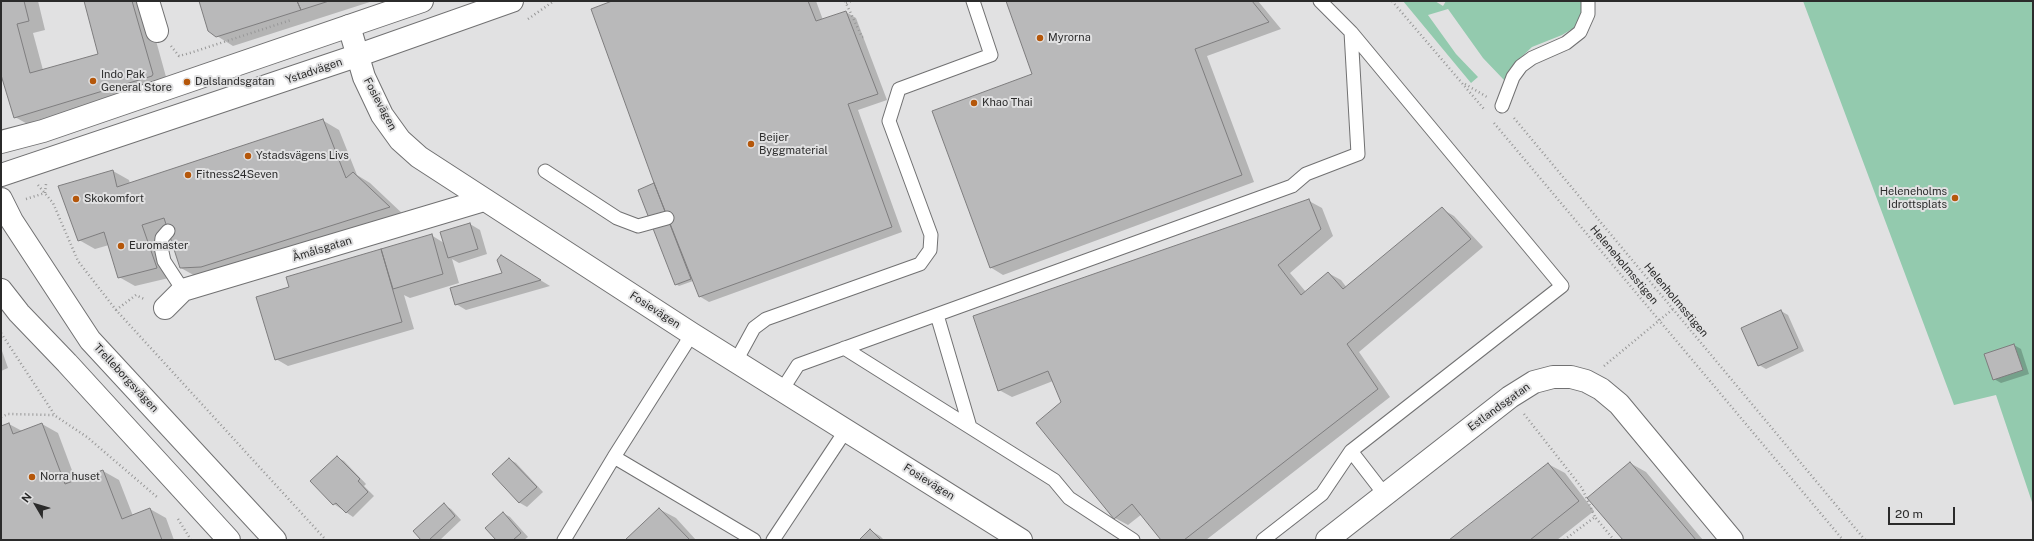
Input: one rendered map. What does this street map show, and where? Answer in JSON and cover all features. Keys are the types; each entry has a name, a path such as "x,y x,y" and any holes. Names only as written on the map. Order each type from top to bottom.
{"street":[{"path":"148,1 157,31"},
{"path":"1,142 43,131 422,1"},
{"name":"Ystadvägen","path":"1,175 358,55 512,1"},
{"name":"Fosievägen","path":"349,26 364,76 382,115 400,140 420,157 692,334 1021,540"},
{"name":"Trelleborgsvägen","path":"1,199 16,226 90,340 275,540"},
{"name":"Åmålsgatan","path":"165,308 183,290 484,200"},
{"path":"1,290 19,313 67,363 229,540"},
{"name":"Estlandsgatan","path":"1327,540 1510,397 1534,382 1553,377 1571,377 1586,381 1601,389 1619,404 1732,540"}],"lane":[{"path":"736,361 754,328 766,319 920,264 930,250 931,235 889,121 899,89 991,55 973,1"},
{"path":"1263,540 1322,494 1351,451 1562,286 1351,32 1320,1"},
{"path":"1502,106 1513,77 1521,66 1532,58 1566,43 1580,32 1588,14 1588,1"},
{"path":"782,390 798,364 1292,186 1306,174 1358,154 1351,32"},
{"path":"545,171 617,218 638,226 667,218"},
{"path":"168,231 162,238 160,247 164,261 183,290"},
{"path":"937,314 970,427"},
{"path":"564,540 614,457 692,334"},
{"path":"844,348 1054,480 1069,498 1133,540"},
{"path":"773,540 846,430"},
{"path":"1351,451 1385,495"},
{"path":"614,457 754,540"}],"path":[{"path":"851,1 845,2 862,37 866,37"},
{"path":"1392,1 1463,82 1487,113"},
{"path":"157,31 180,56 294,19"},
{"name":"Helenholmsstigen","path":"1463,82 1502,106 1865,540"},
{"name":"Heleneholmsstigen","path":"1492,119 1843,540"},
{"path":"36,183 52,203 78,260 116,310 326,540"},
{"path":"26,199 45,193"},
{"path":"116,310 136,295 165,308"},
{"path":"1586,381 1672,308"},
{"path":"1,333 54,415 87,437 159,498"},
{"path":"1510,397 1582,488 1595,517 1614,540"},
{"path":"1,417 8,414 54,415"},
{"path":"174,514 191,540"},
{"path":"1564,540 1595,517"}],"green space":[{"path":"1403,1 1435,1 1443,6 1446,1 1582,1 1583,16 1577,26 1562,35 1532,47 1517,61 1504,80 1483,58 1448,9 1428,15 1456,54 1478,77 1471,83"},
{"name":"Heleneholms Idrottsplats","path":"1803,1 2033,1 2033,505 1996,395 1954,405"}],"building":[{"path":"1,1 24,1 29,21 17,24 30,73 98,54 84,1 132,1 153,74 152,76 14,118 1,75"},
{"path":"199,1 297,1 301,10 216,37 208,31"},
{"path":"297,1 329,1 301,10"},
{"name":"Beijer Byggmaterial","path":"612,1 808,1 816,21 846,11 878,94 848,104 892,227 699,297 654,183 591,9"},
{"path":"1006,1 1252,1 1269,22 1195,49 1242,175 990,268 932,111 1032,74"},
{"path":"323,119 346,178 353,172 390,207 201,267 180,268 164,218 142,225 157,268 118,278 104,232 78,241 58,186 113,170 117,187"},
{"path":"654,183 691,279 675,285 638,190"},
{"path":"1309,199 1321,229 1278,265 1301,295 1328,272 1343,289 1442,207 1471,239 1347,344 1378,389 1184,540 1161,540 1132,504 1114,519 1036,423 1061,402 1048,371 998,391 973,316"},
{"path":"470,223 478,249 448,258 440,232"},
{"path":"432,234 443,274 393,289 381,249"},
{"path":"381,249 402,322 275,360 256,297 289,287 286,277"},
{"path":"501,255 541,280 455,305 450,288 502,273 497,260"},
{"path":"1781,310 1798,348 1758,366 1741,328"},
{"path":"2014,344 2023,370 1993,380 1984,354"},
{"name":"Norra huset","path":"9,423 13,434 42,423 65,484 103,470 122,519 150,508 162,540 1,540 1,426"},
{"path":"337,456 360,479 358,481 368,492 346,513 336,503 333,505 310,481"},
{"path":"509,458 537,487 519,503 492,474"},
{"path":"1630,462 1696,540 1623,540 1587,498"},
{"path":"1548,463 1579,501 1530,540 1449,540"},
{"path":"444,503 455,516 429,540 421,540 413,531"},
{"path":"659,508 690,540 625,540"},
{"path":"503,512 521,533 513,540 496,540 485,528"},
{"path":"870,529 881,540 859,540"}],"place":[{"name":"Myrorna","path":"1040,38"},
{"name":"Indo Pak General Store","path":"93,81"},
{"name":"Dalslandsgatan","path":"187,82"},
{"name":"Khao Thai","path":"974,103"},
{"name":"Beijer Byggmaterial","path":"751,144"},
{"name":"Ystadsvägens Livs","path":"248,156"},
{"name":"Fitness24Seven","path":"188,175"},
{"name":"Heleneholms Idrottsplats","path":"1955,198"},
{"name":"Skokomfort","path":"76,199"},
{"name":"Euromaster","path":"121,246"},
{"name":"Norra huset","path":"32,477"}]}
